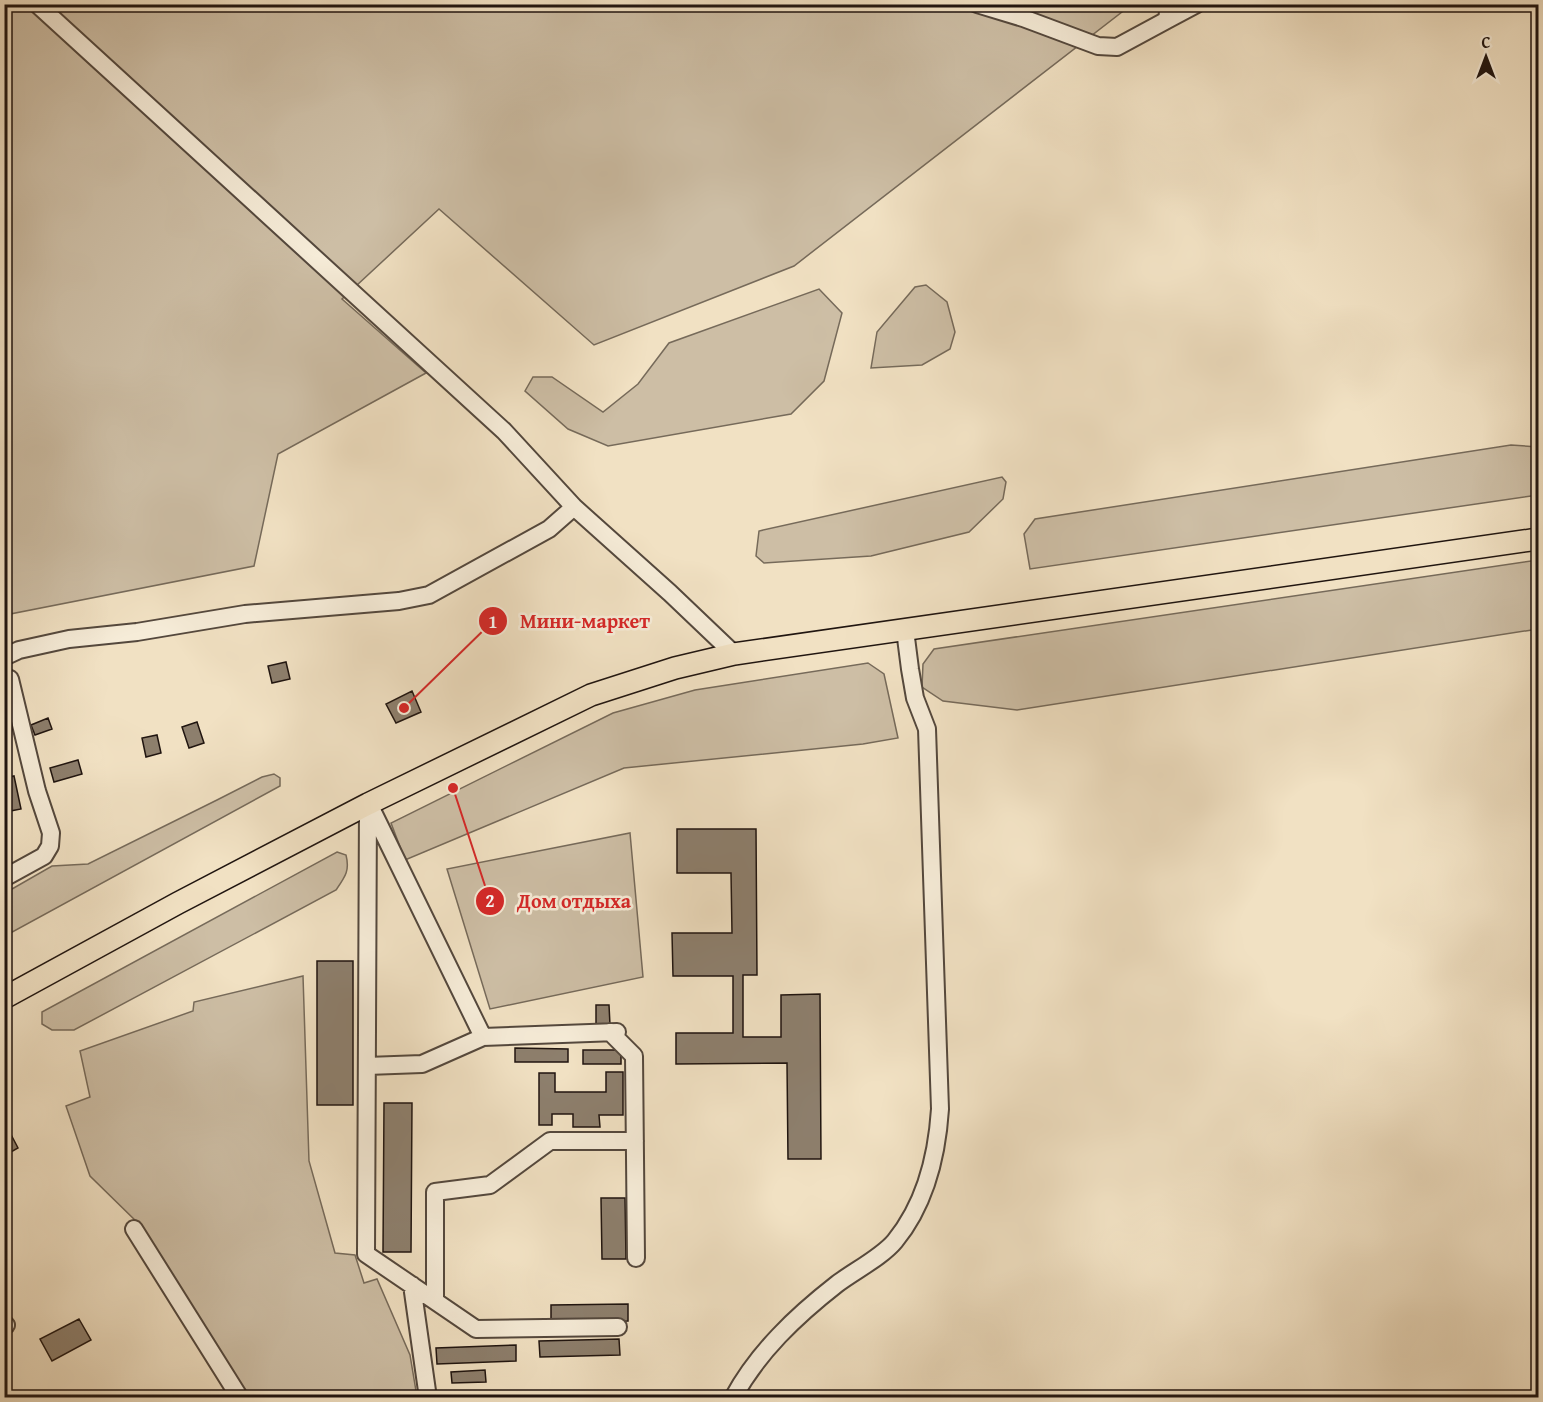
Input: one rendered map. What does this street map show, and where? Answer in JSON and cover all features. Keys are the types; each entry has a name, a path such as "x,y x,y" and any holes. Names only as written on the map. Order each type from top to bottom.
{"main road":[{"path":"4,998 178,903 368,804 591,695 675,668 734,654 1539,539"}],"street":[{"path":"37,4 504,431 574,507 734,654"},
{"path":"977,4 1023,18 1098,46 1117,47 1168,12 1197,4"},
{"path":"4,657 20,650 69,639 137,632 244,614 399,601 429,595 549,529 574,507"},
{"path":"733,1398 763,1352 798,1316 894,1242 917,1208 929,1177 938,1138 940,1109 927,729 915,698 905,630"},
{"path":"4,878 44,856 50,846 51,833 37,790 10,679"},
{"path":"368,804 483,1037"},
{"path":"368,804 366,1254 476,1329 618,1327"},
{"path":"367,1066 422,1064 483,1037 614,1032 634,1056 636,1258"},
{"path":"435,1301 435,1192 490,1185 550,1142 635,1141"},
{"path":"134,1229 240,1398"},
{"path":"412,1285 428,1398"}],"shaded area":[{"path":"5,5 1131,5 794,266 594,345 439,209 342,299 426,373 278,454 254,566 5,615"},
{"path":"926,285 947,302 955,332 950,349 922,365 871,368 877,332 915,287"},
{"path":"819,289 842,313 824,381 791,414 608,446 568,429 525,391 533,377 552,377 603,412 638,384 669,343"},
{"path":"1511,445 1538,447 1538,495 1030,569 1024,534 1035,519"},
{"path":"1002,477 1006,482 1003,499 969,532 871,556 764,563 756,556 759,531"},
{"path":"1538,560 1538,629 1017,710 943,701 922,687 923,664 934,649"},
{"path":"868,663 884,674 898,738 863,744 624,768 405,860 391,823 613,713 695,690"},
{"path":"274,774 280,778 280,786 5,936 5,893 52,866 88,864 262,777"},
{"path":"630,833 643,977 490,1009 447,869"},
{"path":"337,852 346,855 347,870 336,890 74,1030 52,1030 42,1024 42,1012"},
{"path":"303,976 309,1161 335,1253 355,1255 364,1283 377,1279 410,1355 417,1397 249,1397 142,1227 90,1176 66,1106 90,1097 80,1051 193,1011 194,1002"}],"building":[{"path":"286,662 290,679 272,683 268,666"},
{"path":"412,691 421,712 396,723 386,704"},
{"path":"48,718 52,729 35,735 31,725"},
{"path":"197,722 204,743 189,748 182,727"},
{"path":"157,735 161,753 146,757 142,738"},
{"path":"78,760 82,774 54,782 50,768"},
{"path":"14,776 21,809 5,812 4,778"},
{"path":"677,829 756,829 757,975 743,975 743,1037 781,1037 781,995 820,994 821,1159 788,1159 787,1063 676,1064 676,1033 733,1033 733,976 673,976 672,933 732,933 731,873 677,873"},
{"path":"317,961 353,961 353,1105 317,1105"},
{"path":"596,1005 609,1005 610,1025 596,1025"},
{"path":"515,1048 568,1049 568,1062 515,1062"},
{"path":"583,1050 621,1050 621,1064 583,1064"},
{"path":"606,1072 623,1072 623,1115 599,1115 600,1127 573,1127 573,1114 552,1114 552,1125 539,1125 539,1073 555,1073 555,1092 606,1092"},
{"path":"384,1103 412,1103 411,1252 383,1252"},
{"path":"7,1127 18,1148 4,1156 4,1129"},
{"path":"601,1198 625,1198 626,1259 602,1259"},
{"path":"628,1304 628,1321 551,1322 551,1305"},
{"path":"79,1319 91,1340 52,1361 40,1339"},
{"path":"619,1339 620,1355 540,1357 539,1341"},
{"path":"516,1345 516,1361 437,1364 436,1348"},
{"path":"485,1370 486,1382 452,1383 451,1372"}],"place":[{"name":"Мини-маркет","path":"404,708"},
{"name":"Дом отдыха","path":"453,788"}]}
